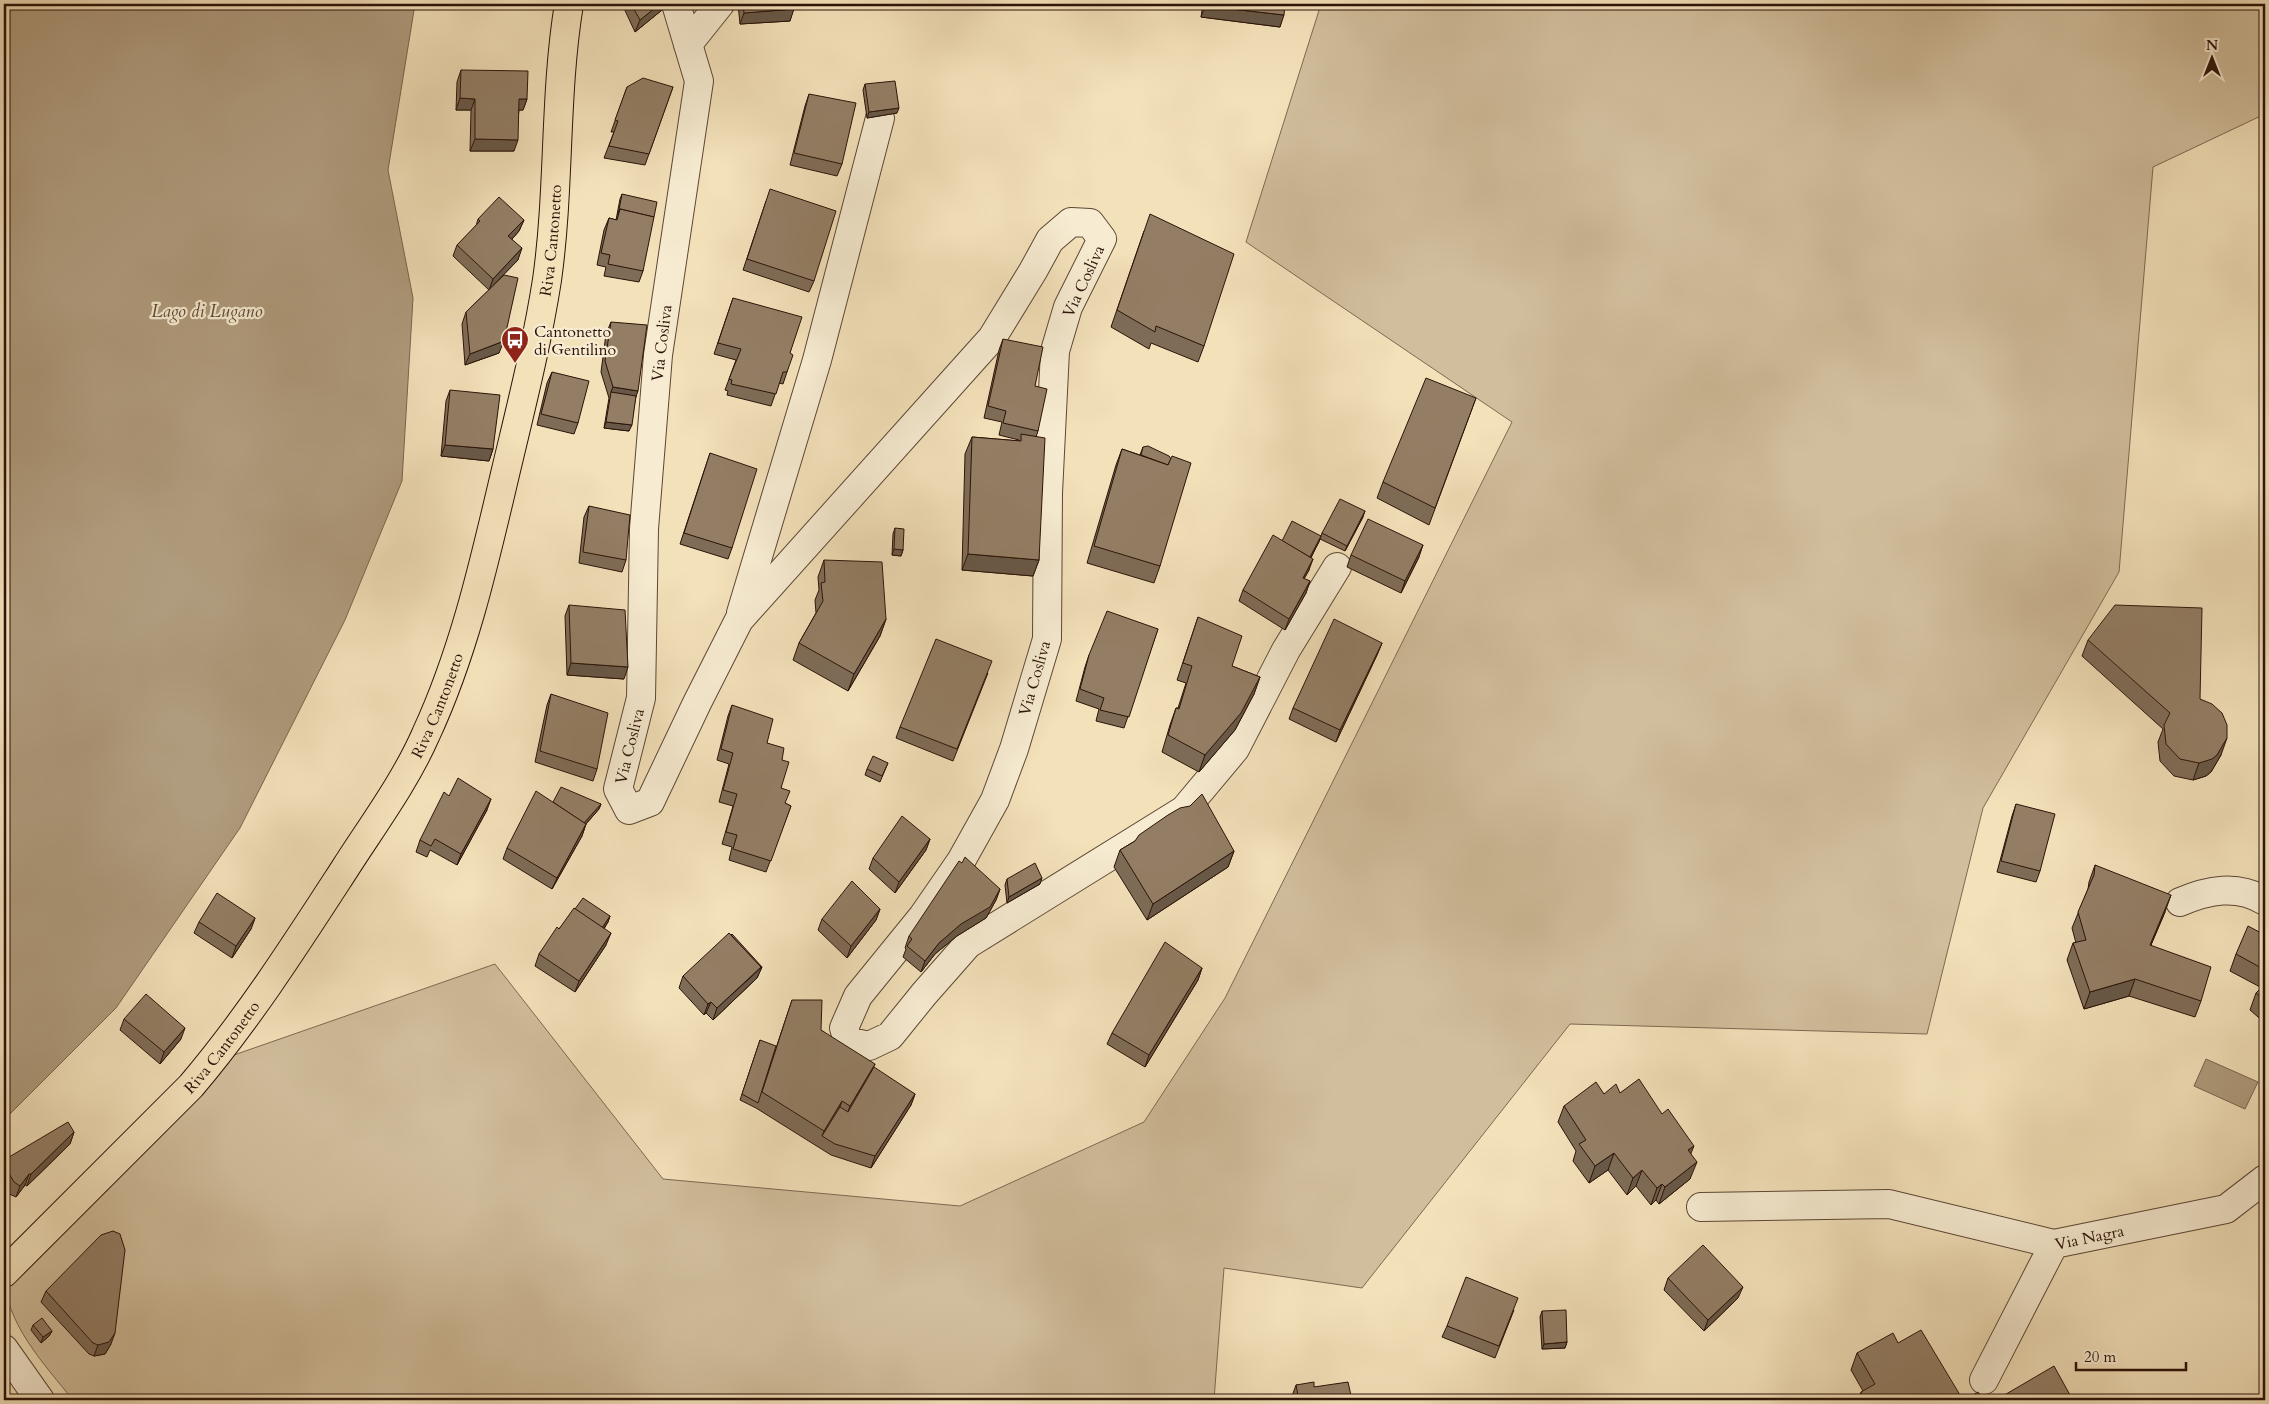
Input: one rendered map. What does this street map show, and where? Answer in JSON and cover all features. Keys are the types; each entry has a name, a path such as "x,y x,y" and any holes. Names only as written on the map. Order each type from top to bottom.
{"main road":[{"name":"Riva Cantonetto","path":"4,1273 191,1086 211,1063 247,1016 325,899 404,778 425,737 444,694 474,603 538,331 552,235 563,38 568,4"}],"street":[{"name":"Via Cosliva","path":"676,4 699,81 658,355 644,529 641,698 618,789 630,810 650,802 739,620 992,338 1050,240 1071,222 1090,223 1102,239 1068,307 1055,351 1048,493 1047,639 1014,749 995,800 950,877 923,916 858,996 844,1028 848,1041 869,1046 890,1036 968,944 1184,810 1235,749 1286,650 1338,567"},
{"path":"688,44 720,4"},
{"path":"739,620 816,360 880,118"},
{"path":"2180,902 2204,892 2226,890 2255,894 2265,901"},
{"name":"Via Nagra","path":"1984,1380 2054,1244 2226,1209 2265,1180"},
{"path":"1702,1207 1889,1204 2054,1244"},
{"path":"4,1349 40,1400"}],"shaded area":[{"path":"1321,4 2265,4 2265,114 2153,167 2119,572 1983,808 1927,1034 1570,1024 1362,1288 1224,1268 1214,1400 73,1400 38,1357 18,1325 6,1291 4,1273 211,1063 495,964 663,1179 960,1206 1144,1122 1225,998 1512,422 1246,242"}],"water":[{"name":"Lago di Lugano","path":"4,4 415,4 388,170 413,298 402,481 345,620 240,828 116,1008 4,1120"},
{"path":"2206,1059 2258,1082 2245,1109 2194,1086"}],"building":[{"path":"631,4 660,4 640,20"},
{"path":"743,4 794,4 794,9 744,13"},
{"path":"1205,4 1285,4 1284,15 1205,6"},
{"path":"461,70 528,71 527,99 519,99 518,140 475,139 475,99 460,98"},
{"path":"643,78 673,87 649,154 609,146 618,121 615,120 627,87"},
{"path":"895,81 899,108 869,112 865,84"},
{"path":"809,94 856,103 842,164 794,153"},
{"path":"770,189 836,211 814,281 747,259"},
{"path":"622,194 657,202 654,217 620,209 618,215"},
{"path":"499,197 524,220 508,236 522,248 493,279 457,245 480,221 478,219"},
{"path":"620,209 654,217 643,271 608,264 610,255 601,253 609,218 617,220"},
{"path":"1150,214 1234,254 1204,346 1156,326 1155,332 1117,310"},
{"path":"504,275 518,278 504,341 470,354 466,312"},
{"path":"733,298 802,317 790,353 793,355 787,372 783,372 776,394 731,384 732,380 729,379 741,349 718,343"},
{"path":"611,322 647,325 638,391 613,387 605,361"},
{"path":"1003,339 1043,347 1035,386 1047,389 1038,431 1003,423 1006,411 988,406"},
{"path":"552,372 589,381 578,423 541,414"},
{"path":"1426,378 1476,398 1435,508 1383,482"},
{"path":"450,390 500,395 493,449 445,445"},
{"path":"611,392 636,396 632,425 606,422"},
{"path":"1021,434 1045,438 1039,560 968,554 972,437 1021,441"},
{"path":"1148,446 1169,456 1171,459 1168,465 1141,455 1143,447"},
{"path":"1122,449 1168,465 1172,456 1191,463 1160,566 1094,546"},
{"path":"710,453 757,469 732,548 684,533"},
{"path":"1340,499 1365,511 1347,546 1322,533"},
{"path":"589,506 630,515 626,560 583,552"},
{"path":"1368,519 1423,545 1405,581 1351,555"},
{"path":"1292,521 1321,536 1310,557 1282,541"},
{"path":"895,528 904,529 903,550 894,549"},
{"path":"1273,535 1313,559 1303,578 1310,581 1289,619 1243,590"},
{"path":"824,560 882,562 886,619 854,674 799,643 823,601 821,583 825,582"},
{"path":"569,605 625,610 628,667 571,663"},
{"path":"2115,605 2202,608 2200,699 2212,704 2222,713 2227,725 2227,738 2217,755 2212,759 2199,763 2180,759 2166,744 2164,725 2170,713 2088,640"},
{"path":"1107,611 1158,629 1129,717 1100,710 1104,698 1080,689 1089,655"},
{"path":"1198,617 1242,636 1232,666 1260,677 1241,713 1205,755 1168,735 1176,708 1179,709 1192,666 1183,663"},
{"path":"1334,619 1382,643 1340,730 1293,708"},
{"path":"936,639 992,661 957,749 900,727"},
{"path":"551,694 608,713 597,769 540,751"},
{"path":"732,705 773,719 767,743 784,748 782,760 789,762 781,788 790,791 785,803 791,806 771,861 733,849 737,835 726,832 737,794 723,790 733,753 721,749"},
{"path":"873,756 888,763 882,776 867,769"},
{"path":"458,778 491,799 461,854 435,839 431,846 420,840 444,792 449,796"},
{"path":"561,787 601,804 584,823 553,802"},
{"path":"536,791 586,824 557,878 507,848"},
{"path":"1202,794 1234,851 1153,904 1120,850 1135,841 1139,835 1168,815 1180,808 1190,806"},
{"path":"2016,804 2055,814 2040,871 2001,861"},
{"path":"902,816 930,839 899,882 873,858"},
{"path":"965,857 1000,889 990,907 961,924 939,943 925,961 907,946 912,939 909,936 959,861 962,863"},
{"path":"1035,863 1042,878 1009,897 1007,879"},
{"path":"2095,865 2171,895 2150,945 2211,967 2201,1001 2135,979 2090,992 2073,943 2086,940 2078,912 2094,875"},
{"path":"852,881 880,909 851,946 822,919"},
{"path":"217,893 255,918 236,946 199,922"},
{"path":"583,898 610,916 602,928 575,909"},
{"path":"574,908 611,933 579,981 539,954 557,927 559,929"},
{"path":"2248,926 2265,935 2265,970 2236,954"},
{"path":"729,933 761,967 717,1008 711,1002 708,1004 683,976"},
{"path":"732,934 762,967 731,935"},
{"path":"1165,942 1202,968 1149,1055 1112,1033"},
{"path":"2265,984 2265,1001 2256,993"},
{"path":"146,994 185,1028 164,1052 124,1019"},
{"path":"792,1000 822,1000 821,1030 875,1064 850,1106 842,1101 824,1131 762,1092"},
{"path":"760,1040 776,1046 758,1103 742,1094"},
{"path":"874,1067 915,1094 875,1156 835,1144 822,1136 840,1107 848,1112"},
{"path":"1639,1079 1662,1114 1668,1109 1694,1146 1688,1150 1697,1162 1665,1187 1662,1184 1657,1188 1642,1170 1633,1178 1614,1153 1595,1166 1579,1144 1586,1140 1564,1106 1596,1082 1604,1094 1616,1084 1620,1093"},
{"path":"68,1122 74,1132 29,1174 20,1186 14,1182 4,1165 4,1160"},
{"path":"113,1231 120,1234 125,1250 115,1333 109,1342 98,1345 93,1343 46,1291 101,1235"},
{"path":"1703,1245 1743,1287 1708,1320 1668,1278"},
{"path":"1466,1277 1518,1298 1499,1346 1447,1326"},
{"path":"1566,1310 1567,1342 1544,1344 1542,1311"},
{"path":"42,1318 52,1331 43,1337 33,1325"},
{"path":"1921,1330 1963,1400 1865,1400 1861,1392 1875,1384 1857,1353 1893,1333 1898,1343"},
{"path":"2054,1366 2070,1395 2061,1400 1996,1400"},
{"path":"1314,1382 1314,1387 1348,1382 1352,1400 1299,1400 1296,1385"},
{"path":"1978,1392 1983,1400 1964,1400"}],"place":[{"name":"Cantonetto di Gentilino","path":"515,364"}]}
